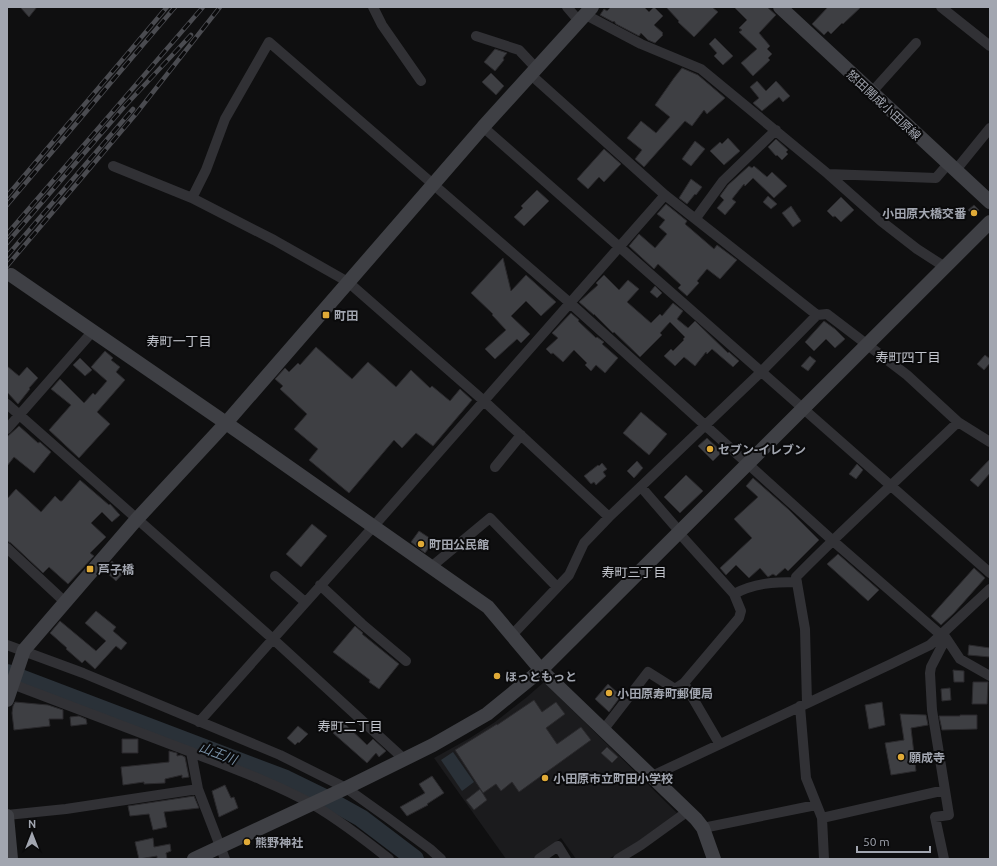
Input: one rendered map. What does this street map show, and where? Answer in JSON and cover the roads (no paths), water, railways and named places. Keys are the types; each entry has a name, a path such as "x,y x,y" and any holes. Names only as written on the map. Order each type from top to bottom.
{"street":[{"path":"373,7 382,25 421,81"},
{"path":"567,7 586,14 641,44 701,69 776,130 881,221 917,249 945,266"},
{"name":"怒田開成小田原線","path":"780,7 990,202"},
{"path":"941,7 990,46"},
{"path":"7,700 9,683 24,650 136,520 226,423 483,127 586,14"},
{"path":"476,36 519,50 533,71 665,195 817,315"},
{"path":"192,198 206,170 226,119 269,42 570,303 832,540 943,636 960,659 990,676"},
{"path":"871,93 916,43"},
{"path":"483,127 621,246 761,372 990,573"},
{"path":"828,174 936,178 952,167 990,128"},
{"path":"696,218 723,181 776,130"},
{"path":"113,166 192,198 274,240 348,282 484,401 609,517"},
{"path":"199,722 320,585 374,527 665,195"},
{"path":"194,859 346,788 433,745 487,714 541,670 990,222"},
{"path":"8,276 93,331 488,607 513,634 541,670 688,811 703,828 714,859"},
{"path":"513,634 568,575 584,543 609,517 706,426 817,315 827,314 907,375 958,422 990,442"},
{"path":"7,429 93,331"},
{"path":"7,404 136,520 273,639 404,759"},
{"path":"824,859 822,818 806,778 804,704 805,629 796,577 832,540 891,487 958,422"},
{"path":"495,467 521,435"},
{"path":"604,729 648,672 675,689 684,682 739,618 741,611 734,594 641,487"},
{"path":"431,567 490,518 557,587"},
{"path":"7,548 65,602"},
{"path":"275,576 305,602"},
{"path":"734,594 744,588 761,584 797,582"},
{"path":"320,585 362,624 406,661"},
{"path":"652,776 718,743 930,645 943,636 990,589"},
{"path":"943,636 930,673 932,710 949,815 935,817 944,859"},
{"path":"7,645 83,673 280,755 346,788 430,849 441,859"},
{"path":"684,682 718,743"},
{"path":"9,683 276,786 312,804 356,832 389,859"},
{"path":"191,752 198,789 225,859"},
{"path":"11,859 7,816 66,809 198,789"},
{"path":"822,818 945,790"},
{"path":"703,828 816,805"},
{"path":"618,859 642,845 688,811"},
{"path":"539,859 558,846 566,859"}],"waterway":[{"name":"山王川","path":"7,673 286,779 361,818 415,859"}],"railway":[{"path":"7,196 167,7"},
{"path":"7,205 175,7"},
{"path":"7,234 203,7"},
{"path":"7,266 135,115 220,7"},
{"path":"7,243 124,107 191,35"},
{"path":"7,256 133,109"}],"place":[{"name":"小田原大橋交番","path":"974,213"},
{"name":"町田","path":"326,315"},
{"name":"セブン-イレブン","path":"710,449"},
{"name":"町田公民館","path":"421,544"},
{"name":"芦子橋","path":"90,569"},
{"name":"ほっともっと","path":"497,676"},
{"name":"小田原寿町郵便局","path":"609,693"},
{"name":"願成寺","path":"901,757"},
{"name":"小田原市立町田小学校","path":"545,778"},
{"name":"熊野神社","path":"247,842"}],"district":[{"name":"寿町一丁目","path":"179,341"},
{"name":"寿町四丁目","path":"908,357"},
{"name":"寿町三丁目","path":"634,572"},
{"name":"寿町二丁目","path":"350,726"}]}
